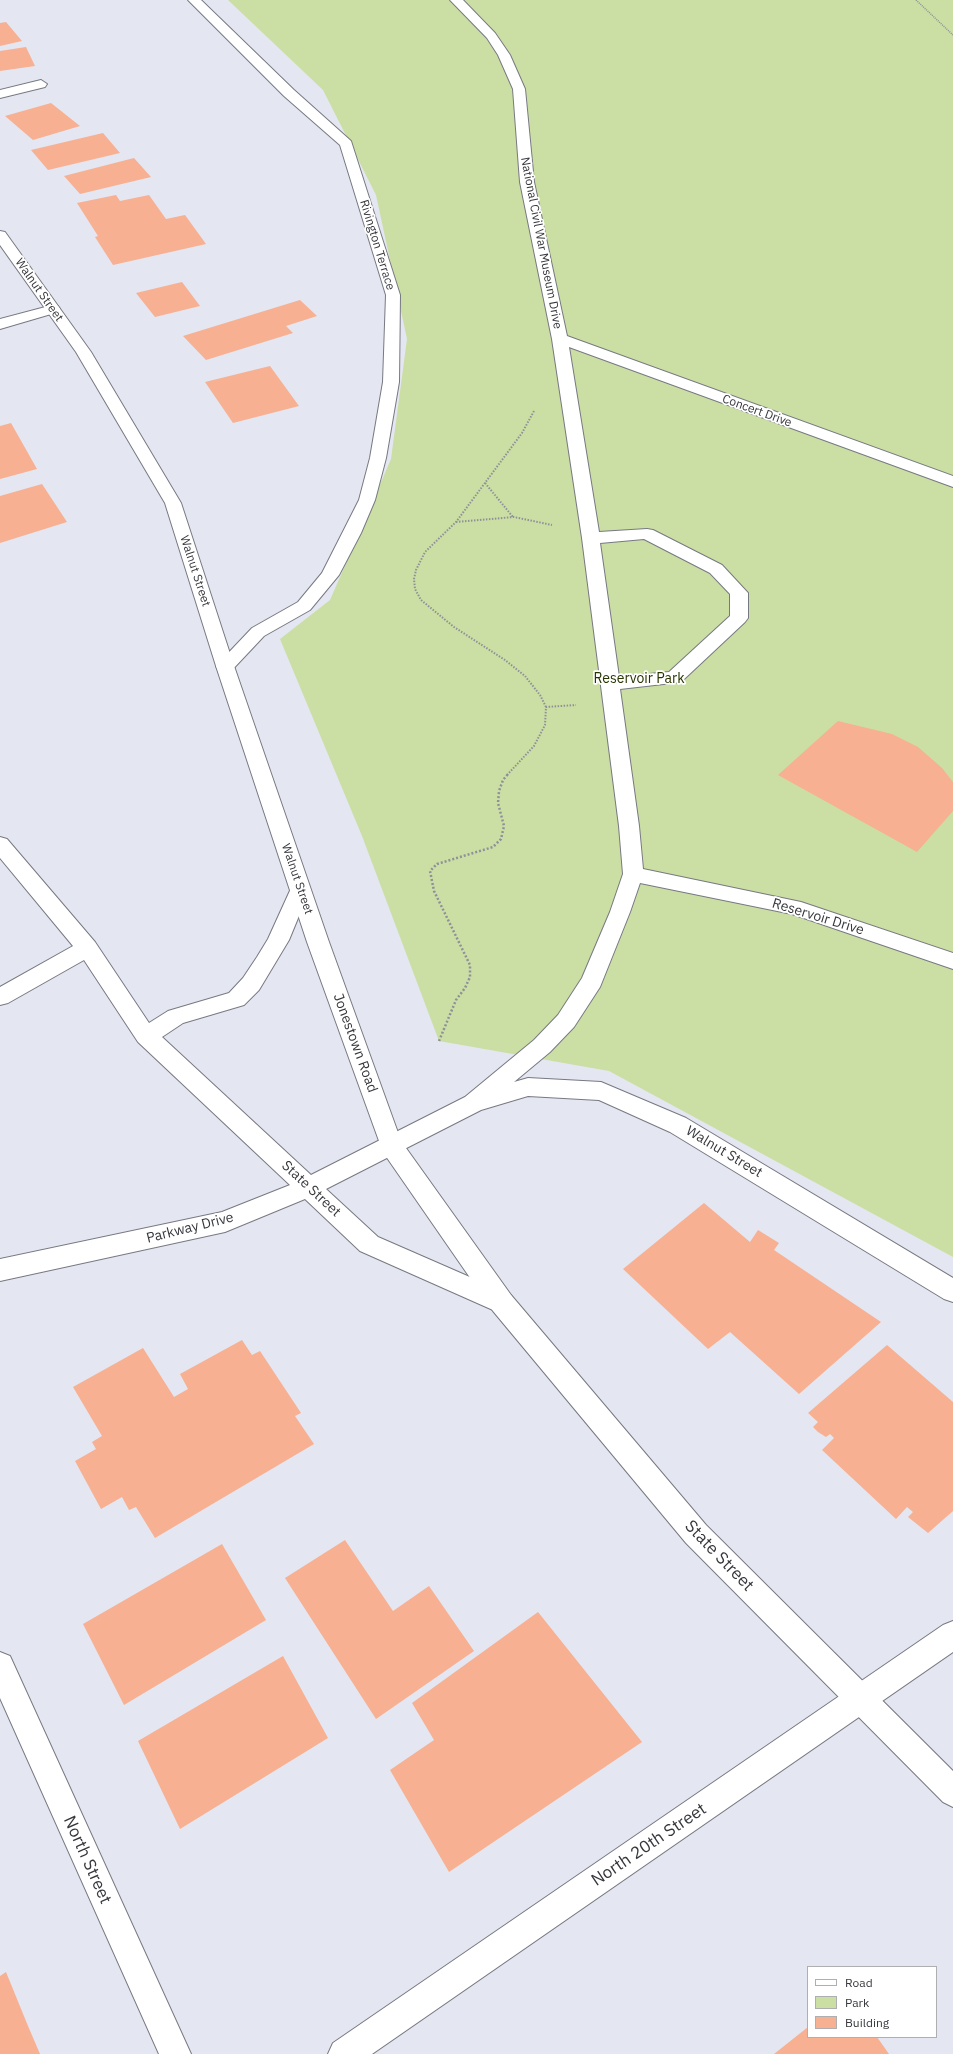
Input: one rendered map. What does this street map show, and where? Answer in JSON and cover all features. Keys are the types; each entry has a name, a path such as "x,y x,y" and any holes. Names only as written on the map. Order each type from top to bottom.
{"street":[{"name":"Rivington Terrace","path":"194,0 289,93 346,144 393,295 391,382 378,458 369,492 352,533 330,575 304,606 258,632 225,666"},
{"name":"National Civil War Museum Drive","path":"456,0 495,43 513,72 519,89 527,182 560,339 590,531 614,703 629,826 633,874"},
{"path":"0,94 40,84"},
{"name":"Walnut Street","path":"0,235 83,352 173,504 225,666 318,942"},
{"path":"0,324 53,309"},
{"name":"Concert Drive","path":"560,339 953,482"},
{"path":"590,531 648,534 716,569 740,593 739,618 674,678 611,684"},
{"name":"State Street","path":"0,844 87,948 146,1036 309,1186 369,1244 502,1303"},
{"path":"473,1103 542,1046 566,1021 592,982 633,874"},
{"name":"Reservoir Drive","path":"633,874 794,907 953,961"},
{"path":"146,1036 176,1017 236,999 251,984 265,964 278,940 300,889"},
{"name":"Jonestown Road","path":"318,942 391,1145"},
{"path":"0,997 87,948"},
{"name":"Walnut Street","path":"473,1103 528,1087 602,1090 678,1125 953,1291"},
{"name":"Parkway Drive","path":"0,1270 225,1222 309,1186 473,1103"},
{"name":"State Street","path":"391,1145 502,1303 696,1534 953,1792"},
{"name":"North 20th Street","path":"344,2054 953,1635"},
{"name":"North Street","path":"0,1666 175,2054"}],"path":[{"path":"916,0 953,35"},
{"path":"439,1041 456,1000 468,982 470,977 470,965 434,891 430,881 430,871 437,864 493,847 500,839 504,826 498,803 499,791 504,780 534,746 545,725 546,707 540,695 524,676 505,660 454,627 421,600 415,589 414,579 416,570 425,552 456,522 484,482 522,434 536,408 541,390 565,376"},
{"path":"484,482 514,517"},
{"path":"456,522 514,517 590,531"},
{"path":"546,707 614,703"}],"green space":[{"name":"Reservoir Park","path":"228,0 953,0 953,1257 609,1071 439,1041 362,836 280,639 330,600 391,459 407,339 376,195 323,90"}],"building":[{"path":"6,22 22,41 0,46 0,23"},
{"path":"26,47 35,66 0,71 0,51"},
{"path":"51,103 80,126 33,140 5,116"},
{"path":"103,133 120,153 48,170 31,150"},
{"path":"134,158 151,177 80,194 64,176"},
{"path":"116,195 120,201 149,195 166,219 185,215 206,244 113,265 95,237 98,236 77,203"},
{"path":"182,282 200,306 155,317 136,293"},
{"path":"300,300 317,316 286,326 293,333 206,360 183,336"},
{"path":"270,366 299,406 233,423 205,382"},
{"path":"11,423 37,469 0,479 0,426"},
{"path":"42,484 67,522 0,543 0,496"},
{"path":"838,721 892,734 918,747 942,768 953,782 953,811 917,852 778,775"},
{"path":"704,1203 750,1242 758,1230 779,1243 774,1250 881,1322 799,1394 730,1332 708,1349 623,1269"},
{"path":"242,1340 252,1355 260,1351 301,1413 295,1416 314,1444 155,1538 136,1507 129,1510 122,1497 101,1509 75,1461 96,1449 92,1442 102,1436 73,1387 143,1348 174,1397 188,1389 180,1374"},
{"path":"887,1345 953,1402 953,1511 928,1533 908,1517 913,1512 907,1507 896,1519 822,1450 834,1438 830,1434 826,1437 818,1432 813,1427 818,1422 808,1413"},
{"path":"345,1540 393,1611 429,1586 474,1651 376,1719 285,1578"},
{"path":"222,1544 266,1620 124,1705 83,1624"},
{"path":"538,1612 642,1742 449,1872 390,1770 434,1740 412,1703"},
{"path":"283,1656 328,1738 180,1829 138,1741"},
{"path":"6,1972 40,2054 0,2054 0,1976"},
{"path":"807,2028 807,2038 878,2038 889,2054 774,2054"}]}
